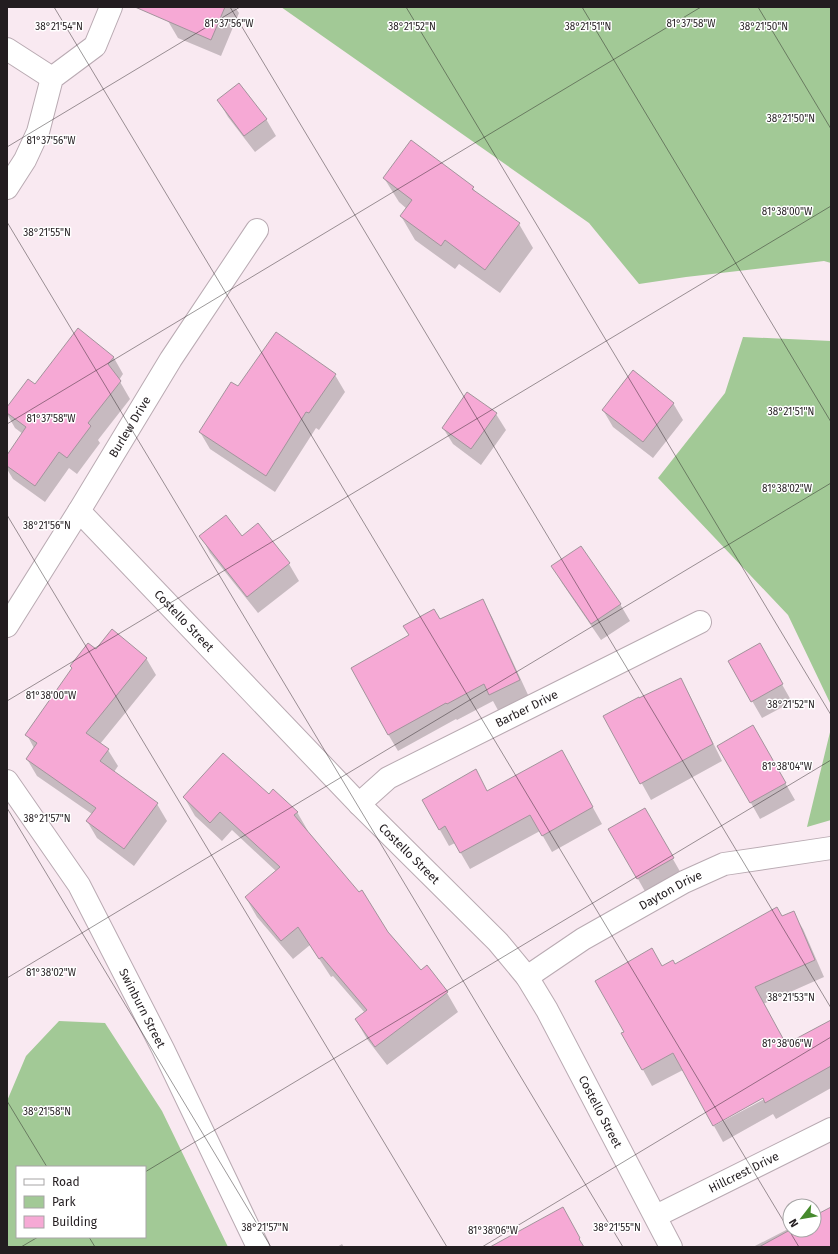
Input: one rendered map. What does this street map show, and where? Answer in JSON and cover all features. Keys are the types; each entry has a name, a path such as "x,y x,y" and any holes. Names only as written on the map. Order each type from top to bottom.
{"street":[{"path":"7,188 25,160 38,132 52,78 95,46 112,7"},
{"path":"7,48 52,78"},
{"name":"Burlew Drive","path":"7,626 171,359 257,230"},
{"name":"Costello Street","path":"79,511 359,804 498,942 527,977 547,1010 671,1247"},
{"name":"Barber Drive","path":"359,804 388,778 700,622"},
{"name":"Swinburn Street","path":"7,781 79,885 163,1049 258,1247"},
{"name":"Dayton Drive","path":"527,977 582,939 684,882 724,864 831,848"},
{"name":"Hillcrest Drive","path":"656,1216 831,1129"}],"green space":[{"path":"281,7 831,7 831,263 824,261 639,284 589,223"},
{"path":"743,337 831,341 831,705 788,615 658,478 725,393"},
{"path":"831,728 831,820 807,827"},
{"path":"59,1021 105,1023 162,1111 228,1247 7,1247 7,1101 26,1056"}],"building":[{"path":"135,7 225,7 211,40"},
{"path":"239,83 267,119 244,136 217,100"},
{"path":"411,140 474,187 472,189 520,223 485,270 445,240 441,246 400,216 412,200 383,178"},
{"path":"78,328 114,357 108,364 121,381 88,423 91,426 67,458 59,452 35,486 7,466 7,455 26,427 7,413 7,407 28,379 35,384"},
{"path":"276,332 336,374 309,413 306,412 266,476 199,432 231,382 238,386"},
{"path":"633,370 674,403 643,442 602,410"},
{"path":"467,392 497,413 471,449 442,428"},
{"path":"226,515 242,536 258,523 290,563 247,597 199,536"},
{"path":"581,546 621,604 591,624 551,566"},
{"path":"483,599 520,680 489,695 484,684 388,735 351,668 409,635 403,626 434,609 440,619"},
{"path":"112,629 147,658 86,733 109,749 100,761 158,803 124,849 86,821 96,808 26,759 37,743 25,735 72,668 70,666 88,643 96,649"},
{"path":"760,643 783,684 751,702 728,661"},
{"path":"681,678 713,744 640,784 603,716 639,697"},
{"path":"753,725 786,783 750,803 717,746"},
{"path":"562,750 593,807 542,836 530,815 460,853 445,826 439,830 422,800 476,769 487,791"},
{"path":"223,753 269,794 273,789 298,812 294,815 359,892 362,890 388,932 421,970 427,965 448,992 375,1047 355,1019 367,1010 322,957 319,959 298,927 281,941 245,897 280,867 220,812 210,823 183,797"},
{"path":"645,808 674,858 637,879 608,829"},
{"path":"777,907 782,916 794,911 815,960 755,987 786,1044 831,1020 831,1066 765,1103 763,1098 713,1126 673,1053 642,1070 621,1033 624,1032 595,981 652,948 662,966 673,960 675,964"},
{"path":"563,1207 584,1247 490,1247"},
{"path":"831,1207 831,1247 759,1247 782,1234 782,1238 822,1238 822,1212"}]}
